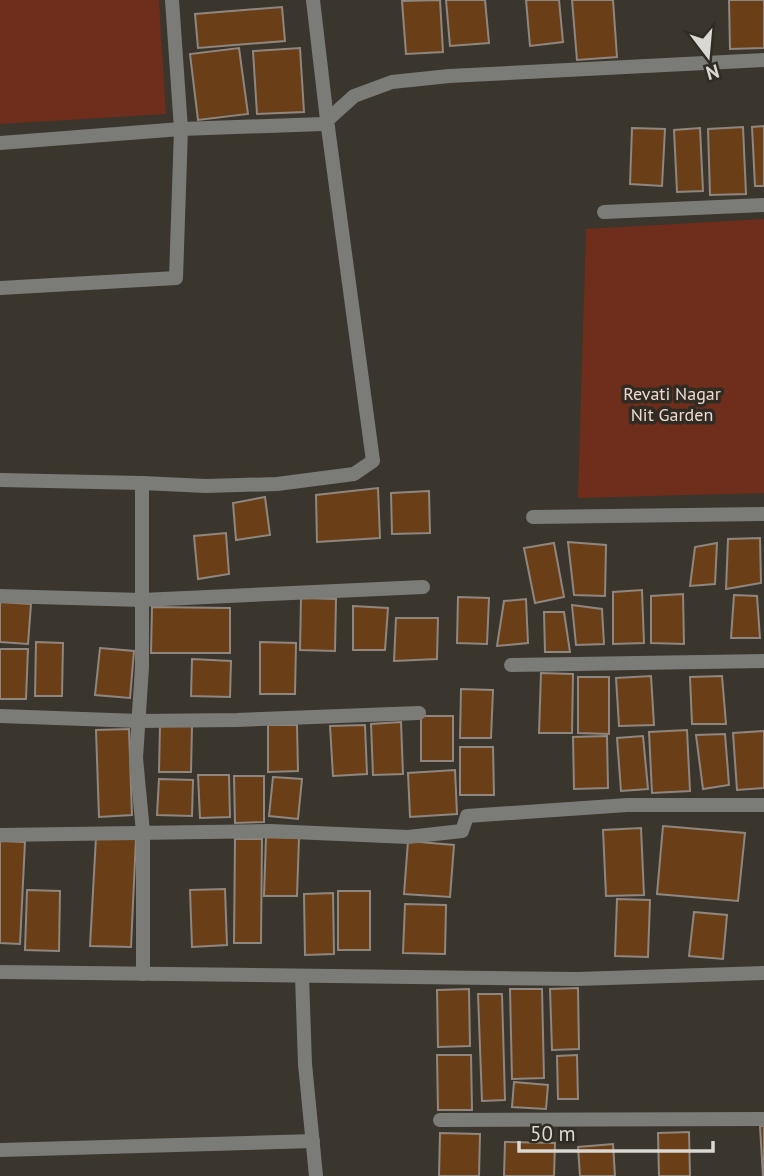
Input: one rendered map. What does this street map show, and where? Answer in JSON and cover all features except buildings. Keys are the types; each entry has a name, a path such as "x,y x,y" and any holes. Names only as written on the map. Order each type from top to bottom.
{"street":[{"path":"0,288 176,278 181,128 172,0"},
{"path":"0,480 206,486 277,484 354,474 373,461 313,0"},
{"path":"0,143 181,128 323,124 354,96 392,82 449,76 764,60"},
{"path":"604,212 764,205"},
{"path":"142,483 142,667 136,758 143,832 143,974"},
{"path":"534,517 764,514"},
{"path":"0,596 142,600 423,587"},
{"path":"511,665 764,661"},
{"path":"0,716 138,721 419,713"},
{"path":"0,835 270,831 408,837 462,831 467,816 627,805 764,805"},
{"path":"0,972 577,979 764,973"},
{"path":"302,976 304,1063 316,1176"},
{"path":"440,1120 764,1119"},
{"path":"0,1150 313,1141"}],"green space":[{"path":"0,0 159,0 166,114 0,124"},
{"name":"Revati Nagar Nit Garden","path":"764,219 764,493 578,498 586,229"}]}
